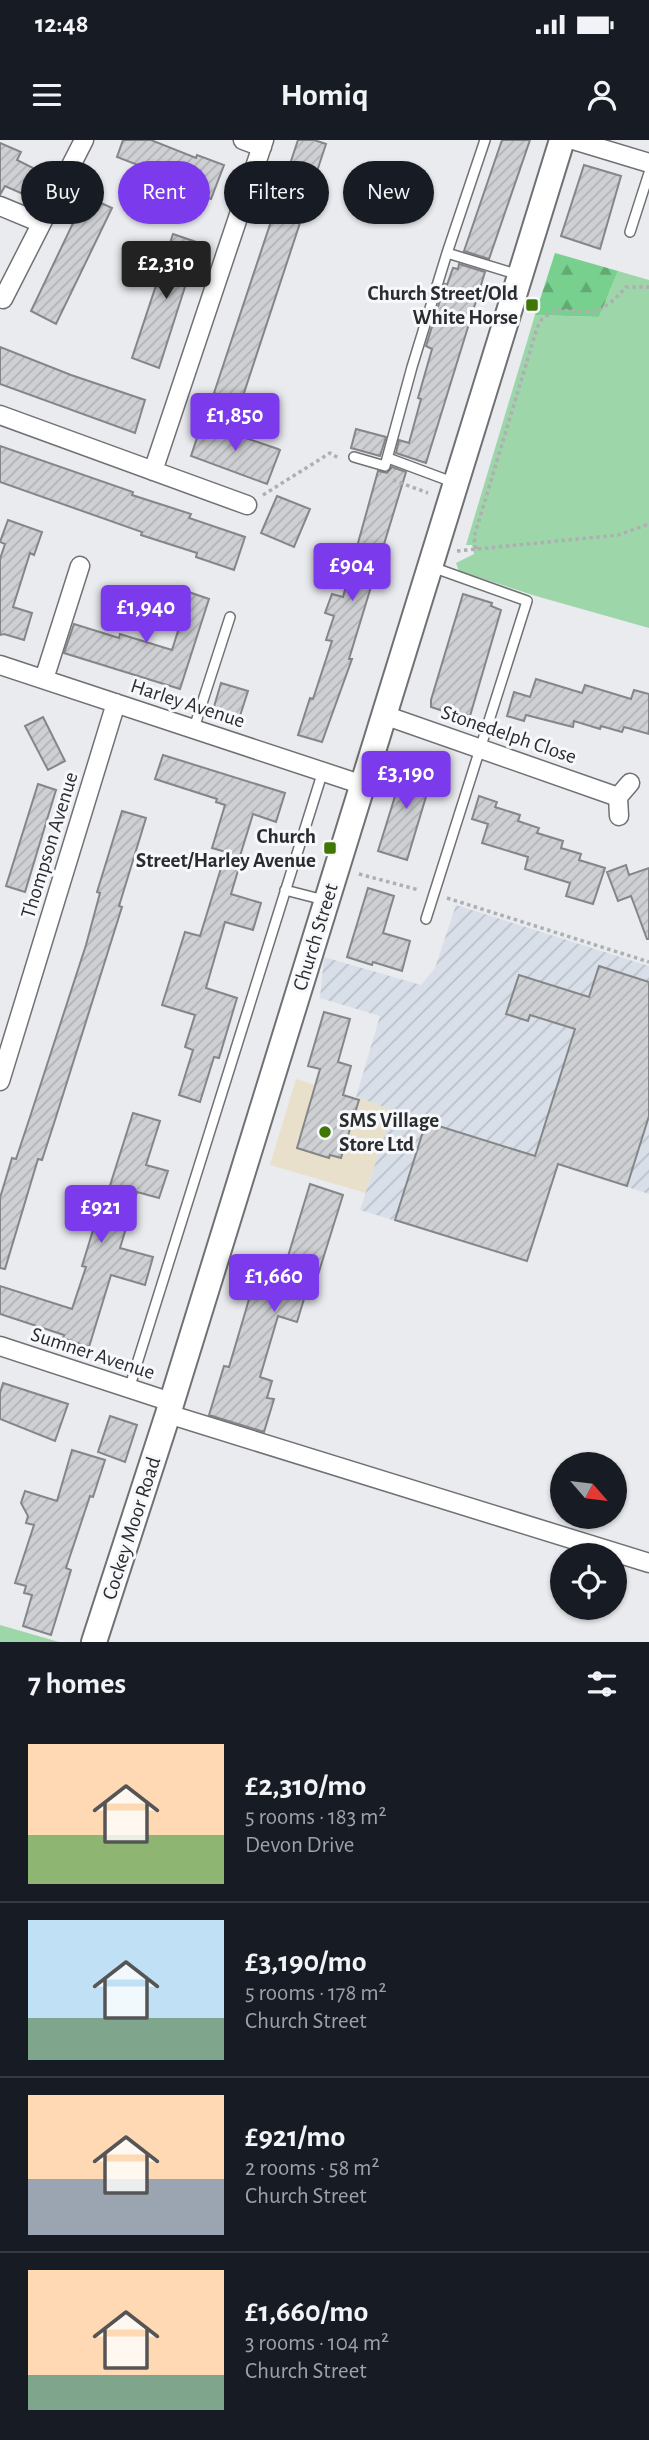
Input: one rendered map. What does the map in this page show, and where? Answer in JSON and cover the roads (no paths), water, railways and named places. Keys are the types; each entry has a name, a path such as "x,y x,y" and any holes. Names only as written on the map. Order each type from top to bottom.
{"main road":[{"name":"Church Street","path":"169,1408 562,140"},
{"name":"Cockey Moor Road","path":"94,1642 169,1408"}],"street":[{"path":"73,161 84,140"},
{"path":"153,471 263,143 243,140"},
{"path":"573,140 649,163"},
{"path":"0,206 21,215"},
{"path":"6,301 41,224"},
{"path":"0,415 247,505"},
{"path":"44,679 80,566"},
{"name":"Harley Avenue","path":"0,665 363,785"},
{"name":"Thompson Avenue","path":"0,1081 116,703"},
{"name":"Stonedelph Close","path":"384,715 480,748 624,790 619,816"},
{"name":"Sumner Avenue","path":"0,1346 129,1389 169,1408 649,1563"}],"lane":[{"path":"351,459 385,466 412,367 485,140"},
{"path":"630,232 649,173"},
{"path":"447,253 520,275"},
{"path":"388,458 453,493"},
{"path":"426,919 527,601 430,567"},
{"path":"194,728 230,617"},
{"path":"129,1389 323,771"},
{"path":"285,890 326,901"}],"place":[{"name":"Church Street/Old White Horse","path":"532,305"},
{"name":"Church Street/Harley Avenue","path":"330,848"},
{"name":"SMS Village Store Ltd","path":"325,1132"}]}
